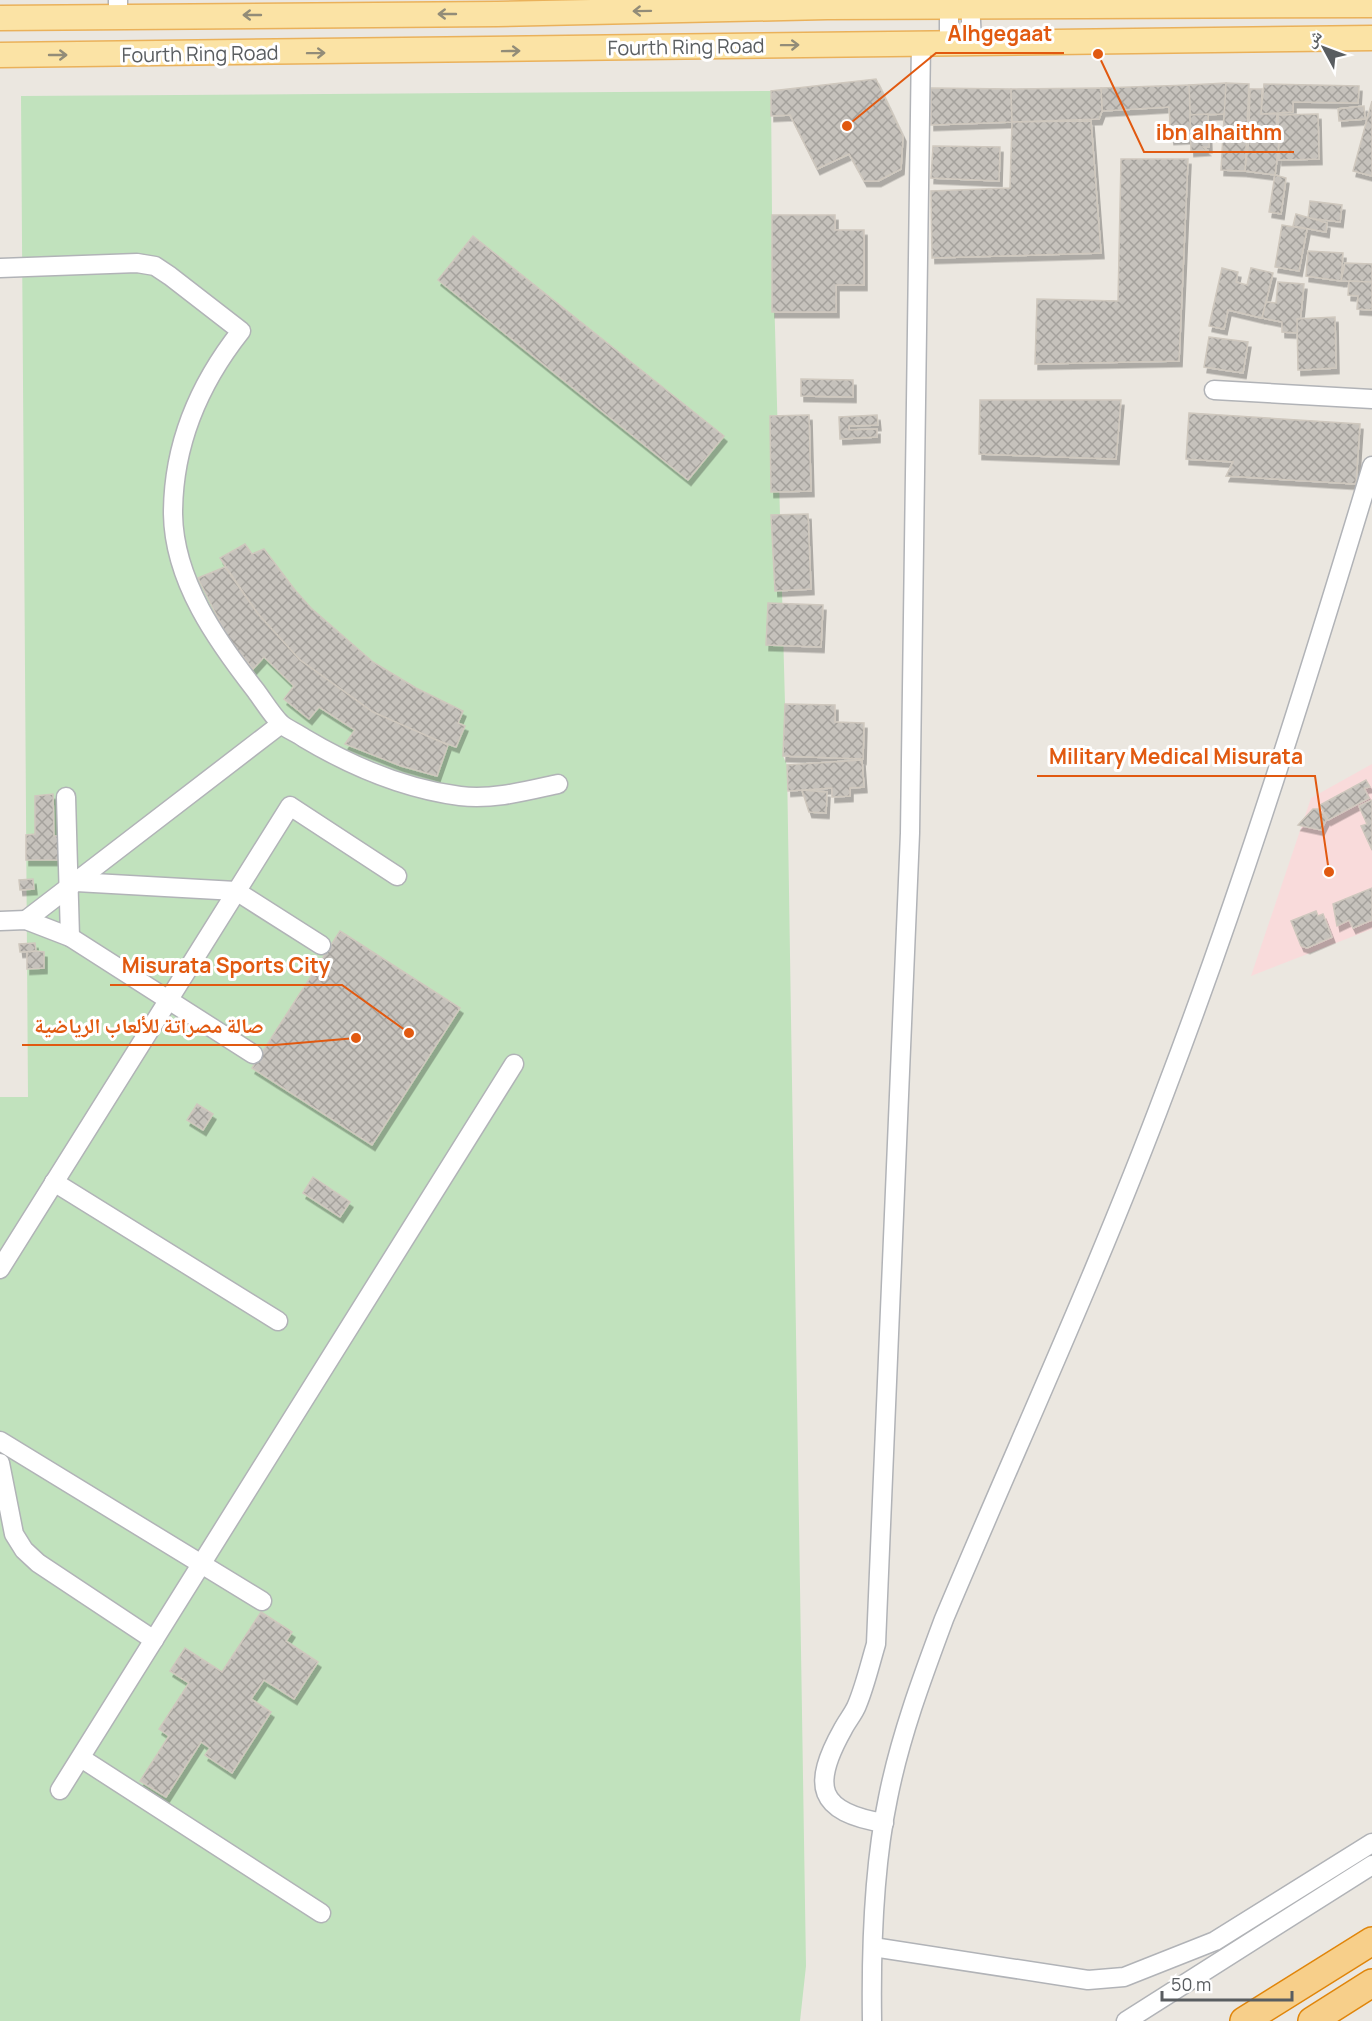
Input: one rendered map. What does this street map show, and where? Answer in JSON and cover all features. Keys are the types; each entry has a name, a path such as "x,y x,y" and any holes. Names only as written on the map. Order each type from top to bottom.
{"highway":[{"path":"1244,2021 1372,1941"},
{"path":"1312,2021 1372,1983"}],"main road":[{"path":"827,7 851,0"},
{"path":"1078,0 1129,6"},
{"name":"Fourth Ring Road","path":"0,18 118,8 706,5 827,7 960,4 1371,5"},
{"name":"Fourth Ring Road","path":"0,56 961,42 1366,41"}],"street":[{"path":"960,4 961,42"},
{"path":"884,1823 856,1818 838,1810 825,1789 825,1768 857,1706 876,1644 910,833 921,43"},
{"path":"0,268 137,263 155,266 241,331 223,354 202,390 186,429 176,471 173,516 179,555 198,605 217,639 281,724 332,754 421,789 461,796 498,796 558,784"},
{"path":"1214,390 1372,399"},
{"path":"872,2021 873,1947 884,1823 904,1734 944,1619 1122,1203 1215,957 1300,705 1372,466"},
{"path":"26,920 281,724"},
{"path":"66,797 72,885 70,936"},
{"path":"0,1269 290,806 397,876"},
{"path":"72,885 236,891 321,945"},
{"path":"0,921 26,920 70,936 253,1054"},
{"path":"60,1790 514,1064"},
{"path":"54,1182 278,1322"},
{"path":"0,1441 262,1600"},
{"path":"0,1463 14,1534 24,1550 38,1563 154,1640"},
{"path":"81,1758 321,1913"},
{"path":"873,1947 1088,1980 1124,1977 1215,1941 1372,1843"},
{"path":"1126,2021 1372,1865"}],"shaded area":[{"path":"1372,764 1372,929 1251,976 1311,798"}],"green space":[{"path":"771,91 772,215 785,704 783,756 787,765 806,1966 800,2021 0,2021 0,1097 28,1097 21,96"}],"building":[{"path":"876,79 903,136 901,169 878,181 864,181 849,154 817,169 790,115 771,116 771,91"},
{"path":"1226,83 1227,114 1190,115 1189,85"},
{"path":"1226,83 1249,84 1245,171 1221,170"},
{"path":"1264,84 1359,86 1358,103 1293,102 1293,112 1261,114"},
{"path":"1189,85 1191,138 1171,139 1169,107 1102,111 1101,88"},
{"path":"931,88 1011,89 1012,122 931,125"},
{"path":"1101,88 1102,111 1099,119 1012,122 1011,89"},
{"path":"1250,89 1262,89 1261,114 1277,114 1276,129 1249,125"},
{"path":"1372,101 1372,176 1353,171"},
{"path":"1364,106 1365,119 1339,121 1338,109"},
{"path":"1208,114 1209,147 1203,147 1207,150 1191,151 1190,115"},
{"path":"1318,114 1319,159 1279,160 1278,115"},
{"path":"1091,121 1101,253 932,258 931,191 1010,188 1012,122"},
{"path":"1250,132 1280,136 1275,175 1245,171"},
{"path":"933,146 1000,147 999,181 931,178"},
{"path":"1121,159 1188,159 1179,361 1035,364 1037,299 1118,301"},
{"path":"1275,175 1286,178 1281,214 1269,212"},
{"path":"1310,201 1342,205 1340,222 1308,218"},
{"path":"1296,214 1327,223 1326,232 1293,226"},
{"path":"772,215 835,215 835,230 864,230 864,285 836,285 836,312 772,312"},
{"path":"1282,225 1307,229 1299,271 1275,267"},
{"path":"473,236 724,436 688,480 438,280"},
{"path":"1308,251 1343,253 1341,281 1306,276"},
{"path":"1345,263 1372,264 1372,282 1341,281"},
{"path":"1222,268 1238,272 1236,282 1247,285 1251,268 1273,273 1262,318 1228,310 1224,329 1209,326"},
{"path":"1349,281 1372,282 1372,310 1357,309 1358,296 1348,295"},
{"path":"1278,282 1304,284 1299,333 1282,332 1282,322 1262,318 1266,302 1276,303"},
{"path":"1335,317 1336,368 1298,370 1297,319"},
{"path":"1209,337 1248,342 1243,373 1204,367"},
{"path":"801,379 853,380 853,397 801,396"},
{"path":"980,400 1121,400 1116,459 979,454"},
{"path":"1189,413 1360,424 1356,484 1226,476 1233,462 1186,459"},
{"path":"809,415 811,491 771,492 770,416"},
{"path":"877,415 878,425 849,426 849,430 877,429 877,437 840,439 839,417"},
{"path":"808,514 811,589 775,591 771,515"},
{"path":"245,544 252,554 264,549 311,608 373,662 416,688 463,711 458,723 465,726 456,747 417,733 373,712 300,660 258,614 220,558"},
{"path":"225,567 258,614 300,660 373,712 448,745 437,776 401,766 345,744 355,730 319,707 309,719 284,699 294,686 264,657 253,669 228,638 198,578"},
{"path":"768,603 823,605 821,647 766,645"},
{"path":"785,704 835,705 835,722 864,723 863,759 783,756"},
{"path":"862,760 864,787 850,788 850,796 832,797 832,788 788,791 787,765"},
{"path":"1366,780 1370,787 1364,788 1369,798 1328,820 1320,805"},
{"path":"802,790 827,792 826,813 809,812"},
{"path":"53,794 54,836 59,836 59,860 26,860 26,835 35,834 35,796"},
{"path":"1372,800 1372,850 1361,826 1367,824 1359,806"},
{"path":"1313,809 1318,809 1327,818 1321,830 1298,825"},
{"path":"33,879 34,889 20,890 19,880"},
{"path":"1372,888 1372,920 1353,928 1349,920 1337,926 1333,904"},
{"path":"1316,911 1318,916 1323,914 1332,937 1307,948 1301,946 1291,921"},
{"path":"340,931 460,1008 372,1145 252,1068"},
{"path":"35,943 36,951 20,952 19,944"},
{"path":"27,952 44,952 44,968 27,969"},
{"path":"197,1104 213,1114 203,1130 187,1120"},
{"path":"313,1177 350,1202 340,1217 303,1193"},
{"path":"261,1612 292,1632 286,1641 318,1662 294,1699 264,1680 251,1699 271,1712 232,1773 205,1755 210,1748 201,1742 166,1797 140,1781 169,1736 159,1729 189,1683 170,1671 185,1648 222,1672"}],"place":[{"name":"ibn alhaithm","path":"1098,54"},
{"name":"Alhgegaat","path":"847,126"},
{"name":"Military Medical Misurata","path":"1329,872"},
{"name":"Misurata Sports City","path":"409,1033"},
{"name":"صالة مصراتة للألعاب الرياضية","path":"356,1038"}]}
